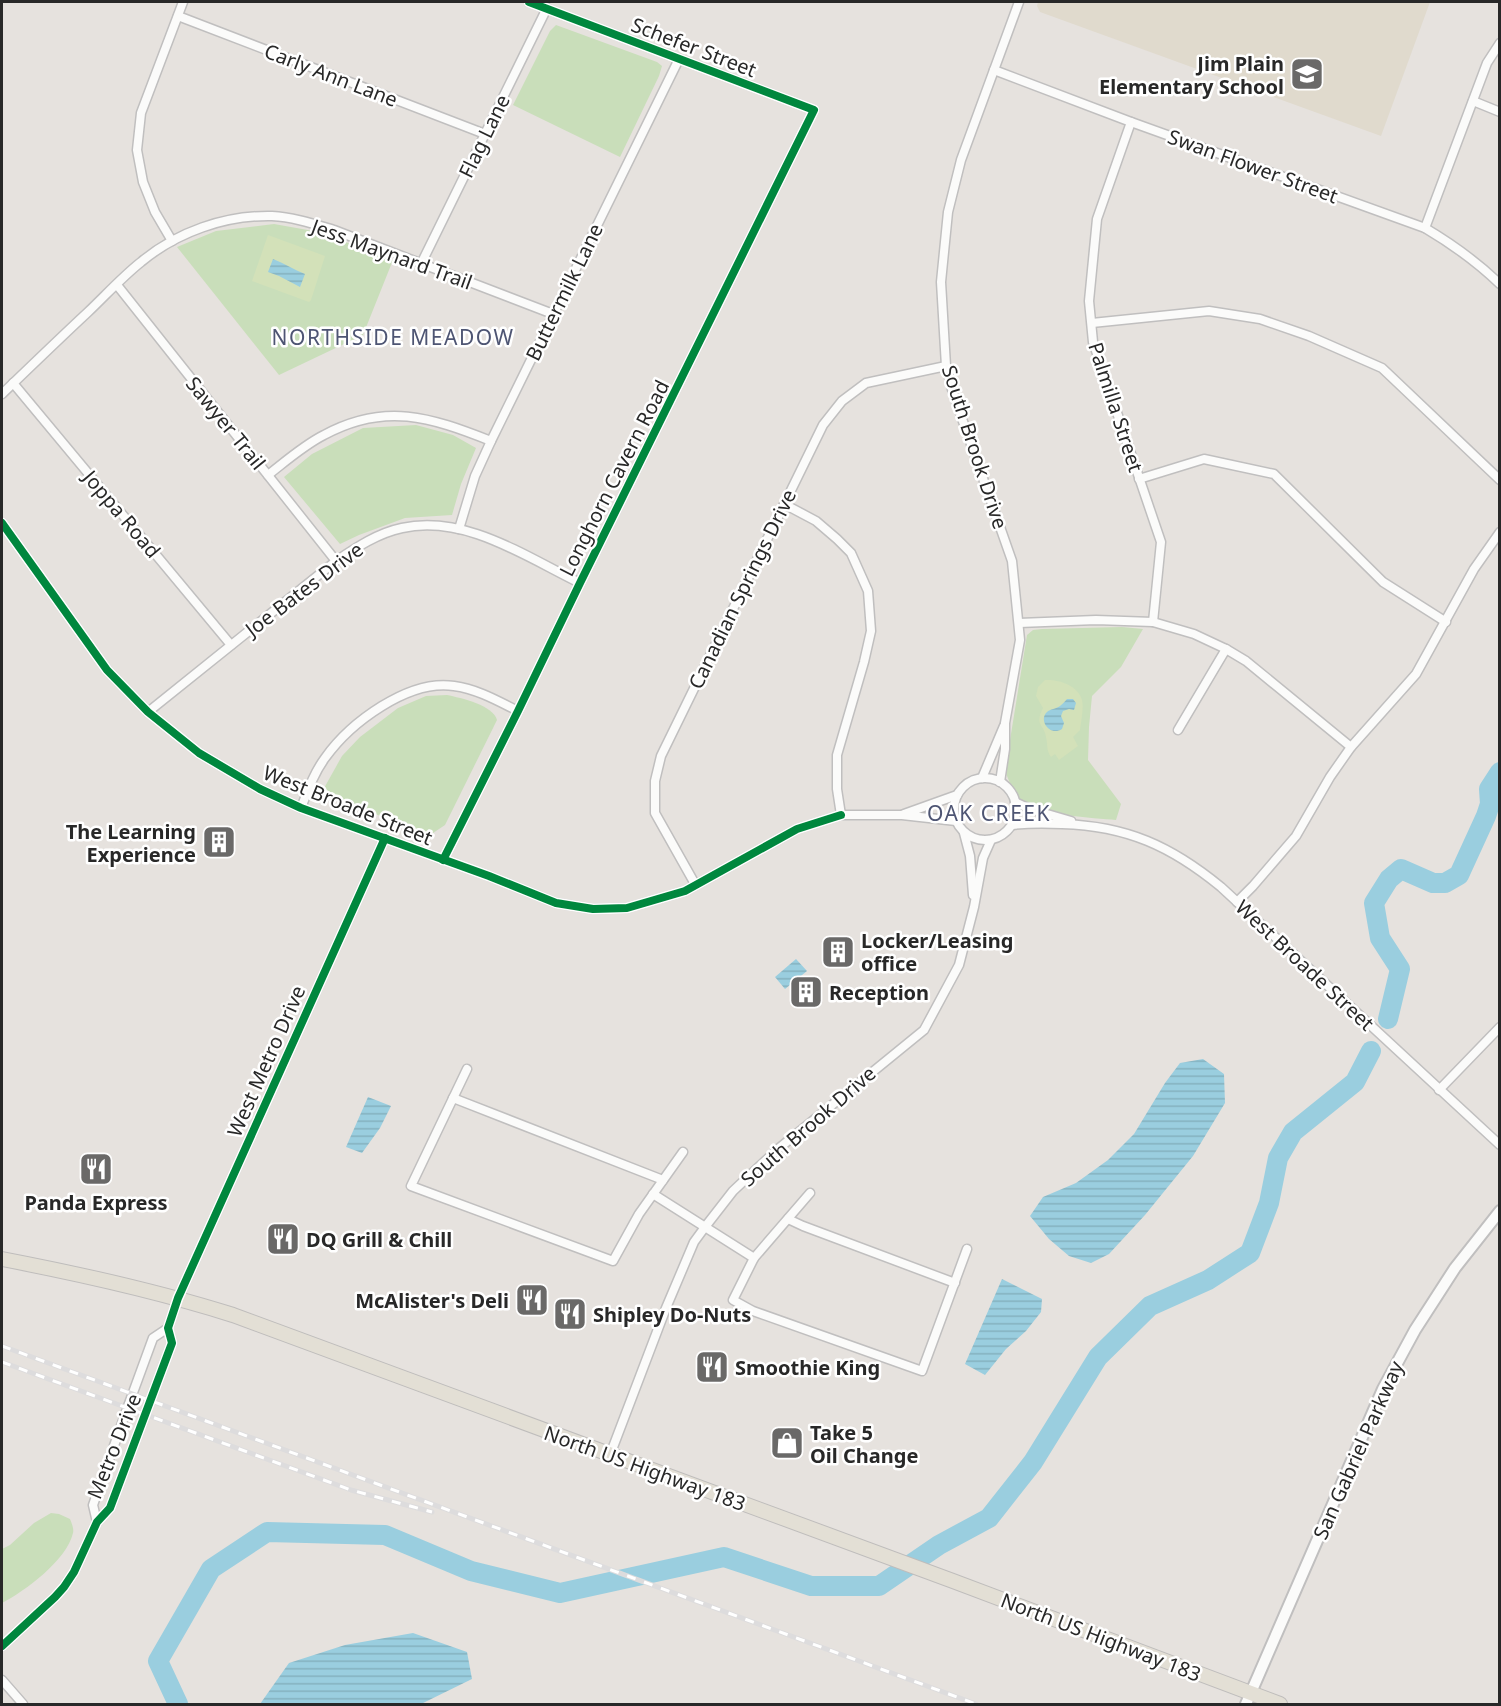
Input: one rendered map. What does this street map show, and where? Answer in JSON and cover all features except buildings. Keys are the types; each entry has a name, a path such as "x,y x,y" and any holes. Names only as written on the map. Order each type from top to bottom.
{"main road":[{"name":"North US Highway 183","path":"2,1259 178,1298 243,1319 953,1581 1248,1699 1280,1704"}],"street":[{"path":"172,241 155,212 143,182 137,150 141,113 183,2"},
{"name":"Schefer Street","path":"529,2 814,110"},
{"name":"South Brook Drive","path":"1000,782 1005,749 1005,723 1020,640 1012,561 953,393 946,366 940,282 948,212 961,160 1019,2"},
{"name":"Flag Lane","path":"421,264 547,9"},
{"name":"Carly Ann Lane","path":"178,16 485,134"},
{"path":"1425,228 1487,63 1500,42"},
{"name":"Buttermilk Lane","path":"459,529 475,476 491,441 679,59"},
{"name":"Swan Flower Street","path":"994,70 1425,228 1480,265 1500,284"},
{"path":"1473,101 1500,112"},
{"name":"Longhorn Cavern Road","path":"443,860 814,110"},
{"name":"Palmilla Street","path":"1131,122 1097,219 1089,301 1093,342 1161,542 1153,622"},
{"name":"Jess Maynard Trail","path":"2,394 141,261 189,232 216,222 273,216 306,222 334,230 553,314"},
{"name":"Sawyer Trail","path":"117,285 336,561"},
{"path":"1092,323 1209,311 1260,319 1310,336 1382,368 1500,480"},
{"name":"Canadian Springs Drive","path":"695,884 655,813 655,781 661,756 823,424 842,401 866,383 946,366"},
{"name":"Joppa Road","path":"13,383 231,645"},
{"path":"268,475 323,435 346,424 374,416 397,415 424,418 454,426 491,441"},
{"path":"1139,478 1204,459 1274,474 1383,582 1446,622"},
{"path":"784,504 816,521 851,553 868,591 871,632 837,755 837,789 841,815"},
{"name":"West Broade Street","path":"2,524 107,670 148,712 199,753 260,789 301,808 489,876 556,903 593,909 627,908 685,891 797,830 841,815 902,815 956,821"},
{"name":"Joe Bates Drive","path":"148,712 336,561 363,543 403,528 428,525 484,535 580,583"},
{"path":"1237,902 1296,836 1350,747 1416,674 1474,569 1500,532"},
{"path":"1018,623 1096,620 1153,622 1194,634 1246,661 1350,747"},
{"path":"1178,730 1226,649"},
{"path":"301,808 320,766 341,738 399,696 431,686 453,686 478,692 518,711"},
{"name":"South Brook Drive","path":"982,778 1005,723"},
{"path":"982,778 1000,782 1007,787 1015,802 1015,818 1003,835 991,840 972,838 964,833 956,821 954,803 957,795 963,786 972,781 982,778"},
{"name":"West Broade Street","path":"902,815 957,795"},
{"name":"West Broade Street","path":"1015,802 1030,809 1086,825"},
{"name":"West Broade Street","path":"1011,825 1028,823 1105,827 1162,847 1192,864 1221,887 1500,1146"},
{"name":"South Brook Drive","path":"964,833 970,856 974,907"},
{"name":"West Metro Drive","path":"178,1298 385,838"},
{"name":"South Brook Drive","path":"610,1455 666,1308 694,1242 705,1227 733,1191 778,1149 924,1029 959,965 974,907 983,858 991,840"},
{"path":"1439,1090 1500,1027"},
{"path":"467,1069 411,1186 613,1261 639,1214 683,1152"},
{"path":"453,1098 663,1180"},
{"path":"810,1193 754,1258 733,1300 753,1311 922,1371 967,1249"},
{"path":"653,1194 754,1258"},
{"name":"San Gabriel Parkway","path":"1248,1699 1383,1389 1415,1330 1455,1268 1500,1211"},
{"path":"788,1219 955,1283"},
{"name":"Metro Drive","path":"2,1646 64,1587 74,1572 97,1522 110,1508 172,1342 168,1328 178,1298"},
{"name":"Metro Drive","path":"97,1522 93,1504 127,1409 153,1338 168,1328"},
{"path":"4,1682 23,1704"}],"shaded area":[{"name":"Jim Plain Elementary School","path":"1038,2 1430,2 1381,136 1040,12"}],"green space":[{"path":"556,25 657,62 662,66 620,157 513,105 550,31"},
{"path":"274,224 319,232 393,260 363,335 279,375 177,247 216,231"},
{"path":"268,235 325,256 309,302 252,281"},
{"path":"416,425 453,435 476,448 461,484 452,515 405,518 340,544 284,477 312,454 363,428"},
{"path":"1122,627 1143,629 1121,667 1092,696 1089,727 1088,760 1121,804 1116,820 1066,815 1028,805 1016,794 1005,771 1027,635 1033,630 1042,629"},
{"path":"1045,680 1067,684 1076,690 1082,700 1080,730 1073,737 1078,746 1059,760 1055,754 1051,757 1049,754 1045,732 1039,721 1043,708 1036,696 1038,687"},
{"path":"447,695 483,706 497,720 445,825 430,835 331,797 323,790 342,756 360,737 398,708 426,696"},
{"path":"51,1513 70,1519 73,1531 69,1543 63,1554 44,1574 2,1603 2,1549 10,1545 34,1523"}],"water":[{"path":"273,259 305,274 300,287 268,272"},
{"path":"1067,699 1073,699 1076,703 1074,710 1063,711 1062,729 1053,731 1045,723 1045,715"},
{"path":"796,959 807,971 785,989 775,977"},
{"path":"1203,1059 1224,1074 1225,1103 1193,1156 1145,1215 1109,1254 1091,1263 1069,1256 1049,1239 1030,1216 1043,1197 1076,1183 1108,1160 1134,1134 1180,1063"},
{"path":"368,1097 391,1106 380,1128 362,1153 346,1147"},
{"path":"1002,1279 1042,1299 1041,1312 985,1375 965,1364"},
{"path":"413,1633 467,1652 472,1679 421,1704 260,1704 289,1663 345,1645"}],"waterway":[{"path":"1388,1019 1400,969 1380,938 1374,903 1389,879 1401,869 1433,883 1445,883 1459,875 1486,816 1490,804 1489,789 1500,772"},
{"path":"178,1704 158,1661 211,1569 267,1532 385,1535 471,1571 560,1593 724,1557 811,1586 879,1586 939,1545 989,1518 1033,1462 1098,1357 1150,1306 1208,1280 1250,1253 1269,1203 1278,1158 1293,1132 1355,1082 1371,1051"}],"railway":[{"path":"2,1346 976,1704"},
{"path":"2,1362 351,1490 432,1512"}],"cycle path":[{"path":"443,860 814,110 529,2"},
{"path":"2,523 107,670 148,712 199,753 260,789 301,808 489,876 556,903 593,909 627,908 685,891 797,829 841,815"},
{"path":"2,1646 64,1587 74,1572 97,1522 110,1508 172,1343 168,1328 178,1298 385,838"}],"place":[{"name":"Jim Plain Elementary School","path":"1307,74"},
{"name":"The Learning Experience","path":"219,842"},
{"name":"Locker/Leasing office","path":"838,952"},
{"name":"Reception","path":"806,992"},
{"name":"Panda Express","path":"96,1169"},
{"name":"DQ Grill & Chill","path":"283,1239"},
{"name":"McAlister's Deli","path":"532,1300"},
{"name":"Shipley Do-Nuts","path":"570,1314"},
{"name":"Smoothie King","path":"712,1367"},
{"name":"Take 5 Oil Change","path":"787,1443"}],"district":[{"name":"NORTHSIDE MEADOW","path":"393,337"},
{"name":"OAK CREEK","path":"989,813"}]}
